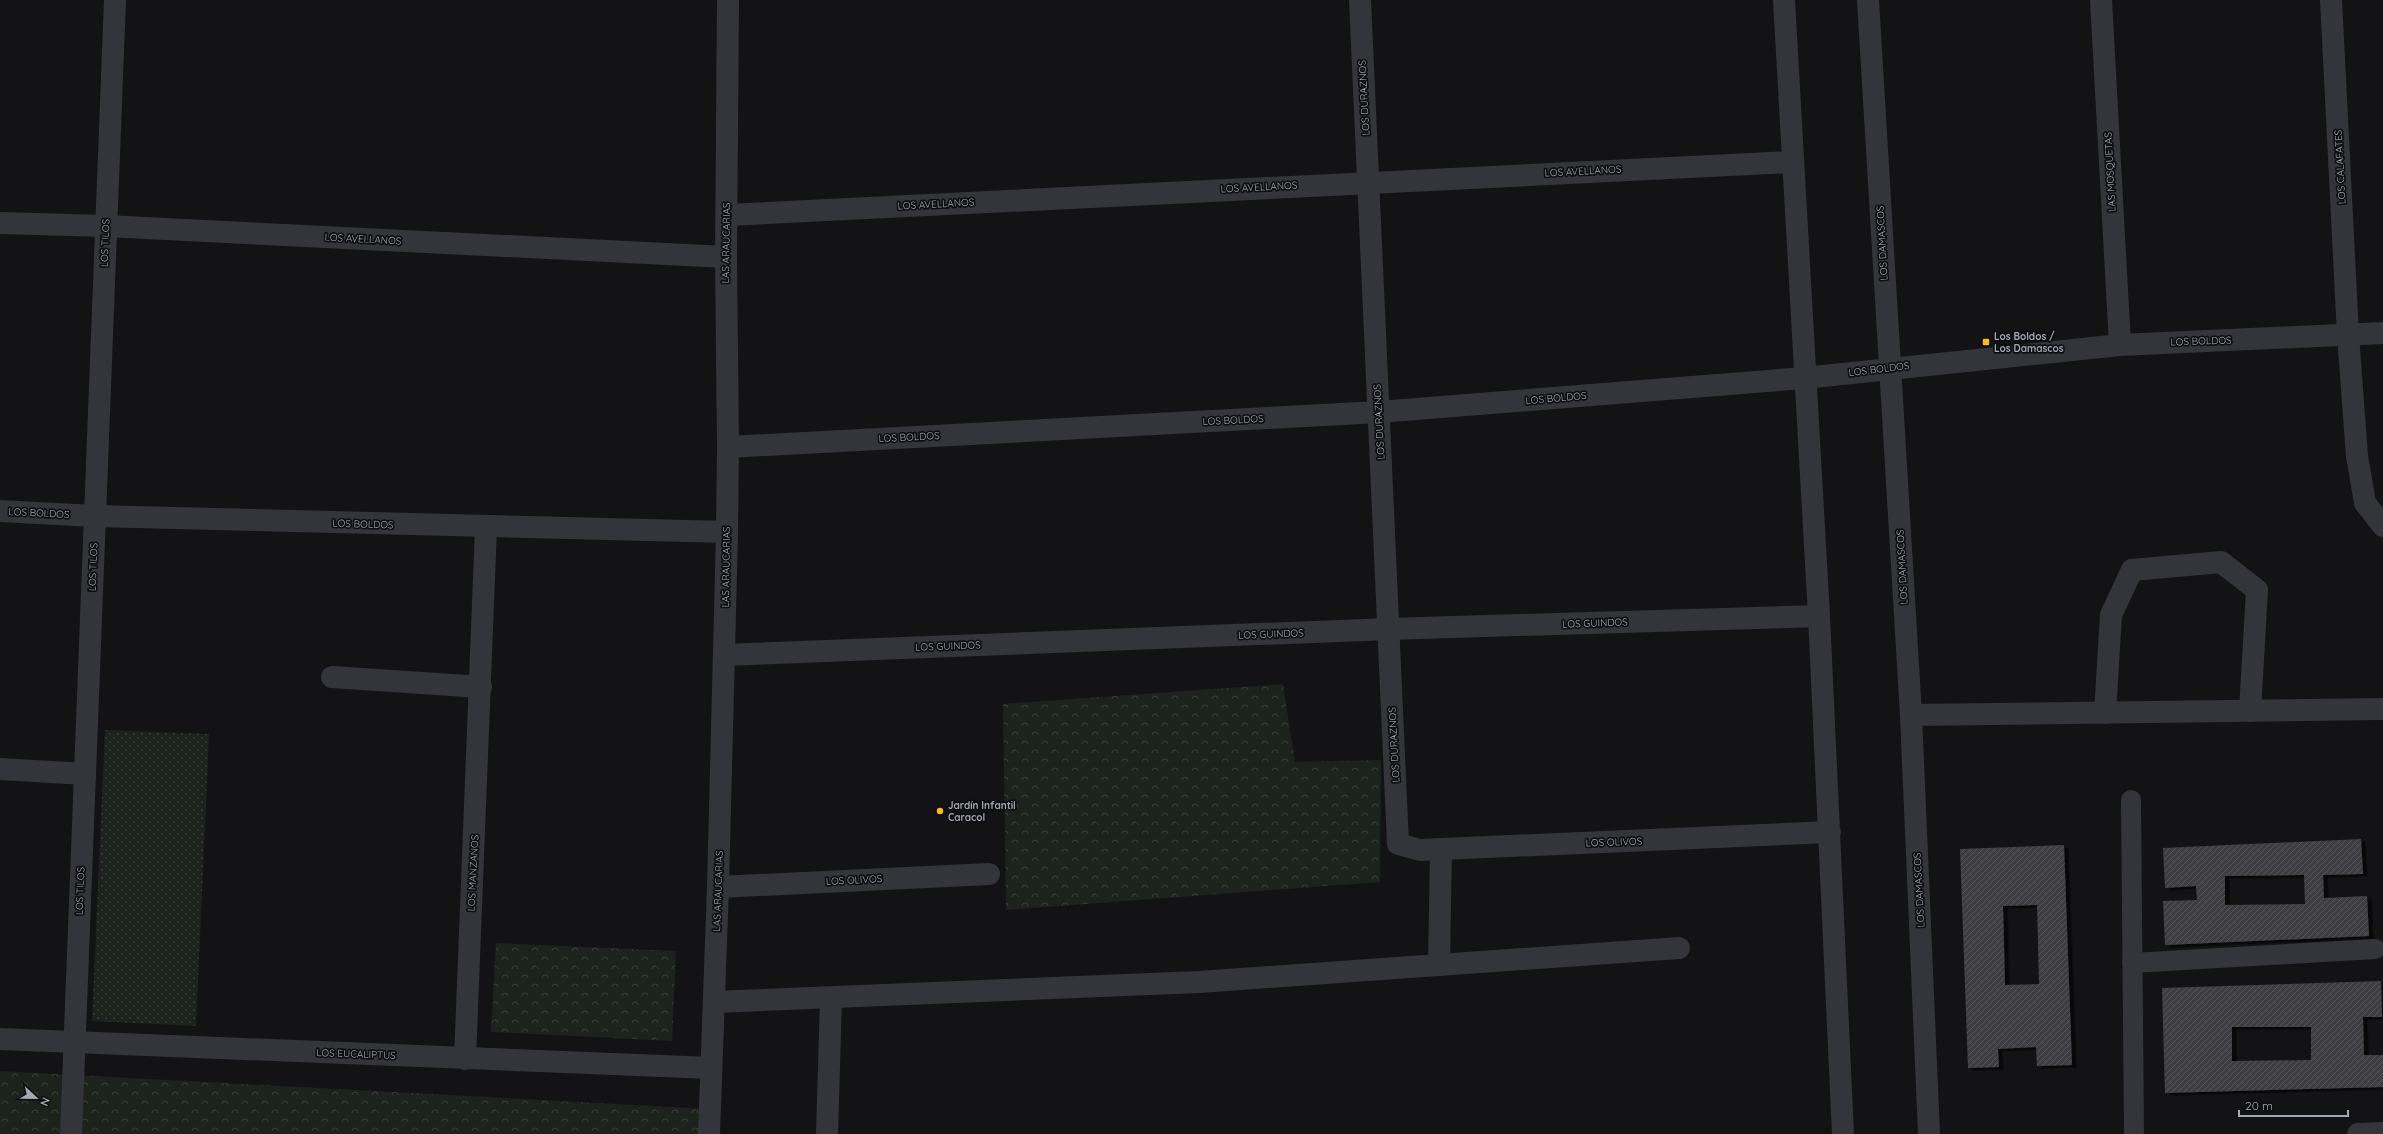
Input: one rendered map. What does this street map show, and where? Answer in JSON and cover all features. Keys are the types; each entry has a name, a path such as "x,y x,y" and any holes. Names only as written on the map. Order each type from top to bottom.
{"street":[{"name":"LOS TILOS","path":"71,1134 115,0"},
{"name":"LAS ARAUCARIAS","path":"709,1134 718,887 727,532 728,447 726,257 728,0"},
{"name":"LOS DURAZNOS","path":"1360,0 1398,844"},
{"path":"1784,0 1804,378 1819,616 1844,1134"},
{"name":"LOS DAMASCOS","path":"1868,0 1911,715 1930,1134"},
{"name":"LAS MOSQUETAS","path":"2101,0 2120,344"},
{"name":"LOS CALAFATES","path":"2332,0 2348,335 2357,456 2365,503 2383,526"},
{"name":"LOS AVELLANOS","path":"727,214 1368,181 1792,162"},
{"name":"LOS AVELLANOS","path":"0,223 106,226 726,257"},
{"name":"LOS BOLDOS","path":"728,447 1379,412 1804,378 2120,344 2383,333"},
{"name":"LOS BOLDOS","path":"0,511 95,516 727,532"},
{"name":"LOS MANZANOS","path":"465,1058 481,687 486,527"},
{"path":"2105,713 2111,614 2132,570 2221,562 2257,590 2250,711"},
{"name":"LOS GUINDOS","path":"724,655 1388,629 1819,616"},
{"path":"332,677 481,687"},
{"path":"1911,715 2383,709"},
{"path":"0,769 85,774"},
{"name":"LOS OLIVOS","path":"1398,844 1420,850 1830,832"},
{"path":"1439,965 1441,849"},
{"name":"LOS OLIVOS","path":"718,887 989,874"},
{"path":"714,1002 1199,982 1679,948"},
{"path":"827,1134 831,998"},
{"name":"LOS EUCALIPTUS","path":"0,1039 711,1068"},
{"path":"2358,1134 2383,1133"}],"lane":[{"path":"2131,800 2134,1134"},
{"path":"2132,963 2375,949"}],"green space":[{"path":"1283,684 1295,762 1381,760 1380,882 1006,910 1003,704"},
{"path":"105,730 209,734 196,1026 92,1021"},
{"path":"496,943 676,951 672,1041 491,1032"},
{"path":"0,1071 709,1109 708,1134 0,1134"}],"building":[{"path":"2361,839 2363,874 2323,875 2324,898 2367,896 2369,936 2165,945 2163,901 2197,900 2196,886 2165,888 2163,848","holes":["2304,875 2305,904 2225,905 2225,876"]},
{"path":"2064,845 2072,1065 2037,1066 2036,1047 1998,1049 1999,1067 1968,1068 1960,849","holes":["2037,905 2039,984 2005,985 2003,906"]},
{"path":"2381,981 2382,1017 2363,1017 2364,1055 2383,1055 2383,1087 2165,1093 2162,988","holes":["2232,1027 2311,1027 2311,1060 2232,1061"]}],"place":[{"name":"Los Boldos / Los Damascos","path":"1986,342"},
{"name":"Jardín Infantil Caracol","path":"940,811"}]}
